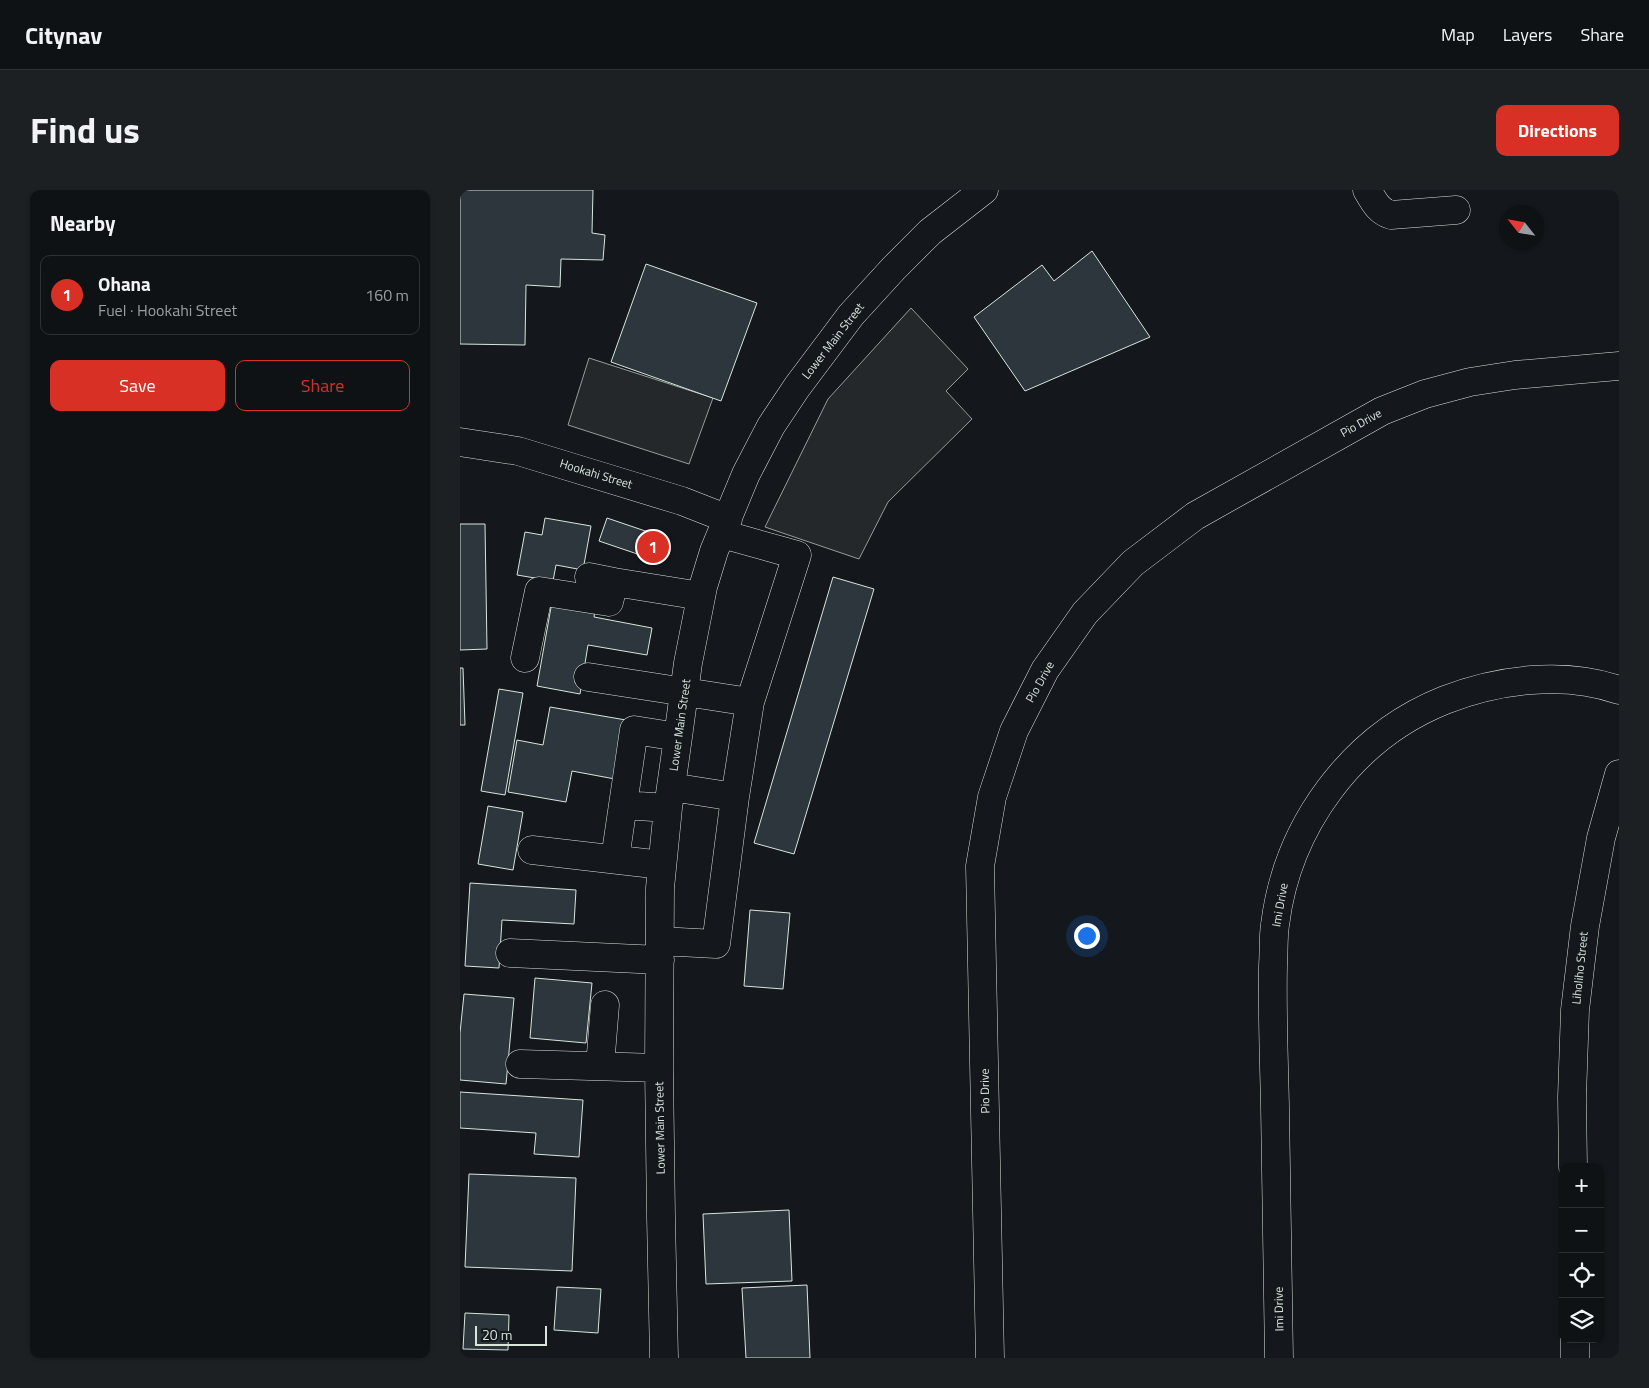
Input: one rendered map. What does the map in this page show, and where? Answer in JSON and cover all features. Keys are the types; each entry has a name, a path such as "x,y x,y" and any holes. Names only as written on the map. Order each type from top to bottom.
{"street":[{"name":"Lower Main Street","path":"664,1358 659,1068 660,888 669,798 684,693 701,596 714,551 746,474 771,426 797,387 851,315 930,232 984,190"},
{"path":"1367,190 1376,206 1383,212 1391,215 1400,216 1456,210"},
{"name":"Pio Drive","path":"990,1358 980,866 992,797 1014,732 1045,670 1085,613 1133,563 1195,516 1382,411 1425,394 1470,382 1515,375 1619,366"},
{"name":"Hookahi Street","path":"460,442 518,451 682,501 725,526 797,555 750,702"},
{"path":"525,658 539,591 609,602 601,579 701,596"},
{"path":"510,953 660,950 716,944 735,797 750,702 588,677"},
{"name":"Imi Drive","path":"1279,1358 1272,1005 1275,925 1284,880 1300,837 1322,797 1352,762 1387,732 1426,708 1469,691 1514,681 1560,680 1605,685 1619,690"},
{"path":"615,860 634,730 678,737"},
{"name":"Liholiho Street","path":"1573,1163 1572,1097 1575,1010 1585,926 1601,838 1619,774"},
{"path":"623,805 669,798 735,797"},
{"path":"532,850 662,864"},
{"path":"600,1066 605,1005"},
{"path":"520,1064 659,1068"},
{"path":"1575,1343 1575,1358"}],"shaded area":[{"path":"911,308 968,369 946,391 972,419 888,502 859,559 765,527 828,399"},
{"path":"589,358 713,398 689,464 568,425"}],"building":[{"path":"460,190 593,190 592,233 605,235 603,260 561,259 560,287 526,285 525,345 460,344"},
{"path":"1092,251 1150,337 1025,391 974,317 1042,265 1054,281"},
{"path":"646,264 757,303 721,401 611,362"},
{"path":"545,518 591,526 583,570 556,565 553,581 517,575 525,532 542,535"},
{"path":"607,518 663,537 655,560 599,541"},
{"path":"460,524 485,524 487,649 460,650"},
{"path":"833,577 874,589 794,854 754,843"},
{"path":"553,596 596,603 594,617 652,628 647,655 588,645 580,694 537,686"},
{"path":"460,668 463,668 465,725 460,725"},
{"path":"499,689 523,693 505,795 481,791"},
{"path":"550,707 626,720 615,779 572,771 566,802 508,792 517,740 543,745"},
{"path":"488,806 523,812 513,870 478,864"},
{"path":"470,883 576,890 574,924 502,920 499,968 465,966"},
{"path":"750,910 790,913 783,989 744,986"},
{"path":"535,978 592,983 586,1043 530,1038"},
{"path":"464,994 514,998 506,1084 460,1080 460,1033"},
{"path":"460,1092 583,1100 579,1157 534,1154 536,1133 460,1128"},
{"path":"469,1174 576,1178 572,1271 465,1267"},
{"path":"789,1210 792,1281 706,1284 703,1214"},
{"path":"807,1285 810,1358 746,1358 742,1288"},
{"path":"557,1287 601,1289 598,1333 554,1330"},
{"path":"465,1313 509,1315 508,1350 463,1349"}],"place":[{"name":"Ohana","path":"653,547"}]}
